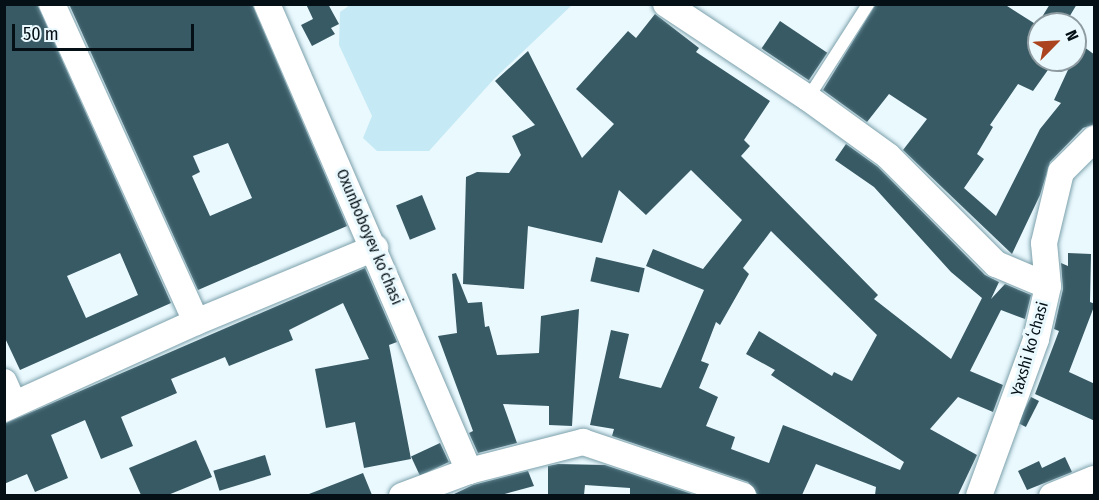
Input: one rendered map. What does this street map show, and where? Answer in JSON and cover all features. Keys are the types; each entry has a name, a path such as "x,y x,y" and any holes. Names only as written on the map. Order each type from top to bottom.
{"street":[{"path":"52,4 196,322"},
{"name":"Oxunboboyev koʻchasi","path":"267,4 375,248 469,471"},
{"path":"666,4 808,98 888,156 996,264 1048,286"},
{"name":"Yaxshi koʻchasi","path":"979,495 1036,339 1048,286 1044,243 1061,172 1095,139"},
{"path":"8,399 375,248"},
{"path":"402,495 469,471 583,442 743,495"},
{"path":"1052,495 1095,479"}],"lane":[{"path":"808,98 868,4"}],"shaded area":[{"path":"350,5 572,5 494,79 429,151 377,151 363,138 372,116 339,45 340,12"}],"building":[{"path":"4,4 37,4 171,303 20,370 4,336","holes":["120,253 138,295 86,318 67,276"]},
{"path":"69,4 252,4 347,226 198,290","holes":["228,143 252,198 210,216 192,176 200,172 193,156"]},
{"path":"306,4 328,4 339,24 331,28 335,34 312,46 301,25 313,19"},
{"path":"876,4 1004,4 1027,19 1027,72 1046,72 1033,91 1018,84 990,125 993,127 977,154 984,159 964,188 996,216 1040,129 1061,103 1054,100 1067,72 1087,72 1087,49 1095,55 1095,124 1083,128 1050,162 1040,195 1012,254 903,150 927,119 889,94 867,122 823,90"},
{"path":"1050,4 1077,4 1072,12 1045,12"},
{"path":"655,14 699,48 696,52 770,101 744,140 750,146 741,156 878,295 874,299 951,359 982,298 951,272 874,187 835,160 846,144 878,167 985,275 999,282 991,299 1005,284 1031,295 1025,319 1001,310 970,371 1003,385 993,412 958,397 930,429 977,455 958,495 875,495 876,487 816,464 802,495 758,495 748,482 612,436 614,429 590,425 611,330 629,334 619,378 661,388 704,290 646,266 653,249 703,269 742,220 691,170 646,215 619,190 602,243 528,226 524,289 463,284 466,177 477,172 509,173 521,155 512,136 535,125 495,81 528,51 582,158 614,124 576,89 628,31 636,38","holes":["771,231 877,335 852,381 834,372 832,376 759,331 746,354 775,370 771,375 904,462 900,470 783,425 769,463 731,449 735,437 706,426 718,397 699,388 709,364 701,361 716,322 720,325 749,274 743,268"]},
{"path":"780,21 827,53 809,80 762,48"},
{"path":"422,195 436,229 410,240 396,205"},
{"path":"1068,253 1091,254 1090,302 1095,304 1069,372 1095,384 1095,421 1035,394 1059,331 1054,329 1063,289 1061,263 1068,266"},
{"path":"596,257 645,268 639,293 590,281"},
{"path":"365,268 397,342 389,345 411,459 364,468 355,422 326,428 315,369 369,359 343,303 289,330 293,340 229,366 225,357 171,379 177,393 121,417 133,446 101,459 85,420 51,435 68,478 35,492 27,474 4,484 4,424"},
{"path":"456,273 468,303 482,302 485,327 489,326 497,355 539,353 541,316 579,309 572,426 549,425 549,406 503,404 517,443 478,453 469,433 473,431 438,336 457,333 452,274"},
{"path":"1031,397 1039,401 1026,427 1018,423"},
{"path":"196,440 212,477 168,495 141,495 129,468"},
{"path":"440,443 449,462 420,476 411,457"},
{"path":"265,455 271,475 219,491 213,471"},
{"path":"1065,457 1072,472 1027,490 1018,471 1039,461 1042,468"},
{"path":"558,464 605,465 695,495 630,495 630,488 585,485 584,495 548,495 548,466"},
{"path":"528,471 534,486 501,495 452,495 473,485"},
{"path":"363,473 372,495 309,495 309,494"}]}
